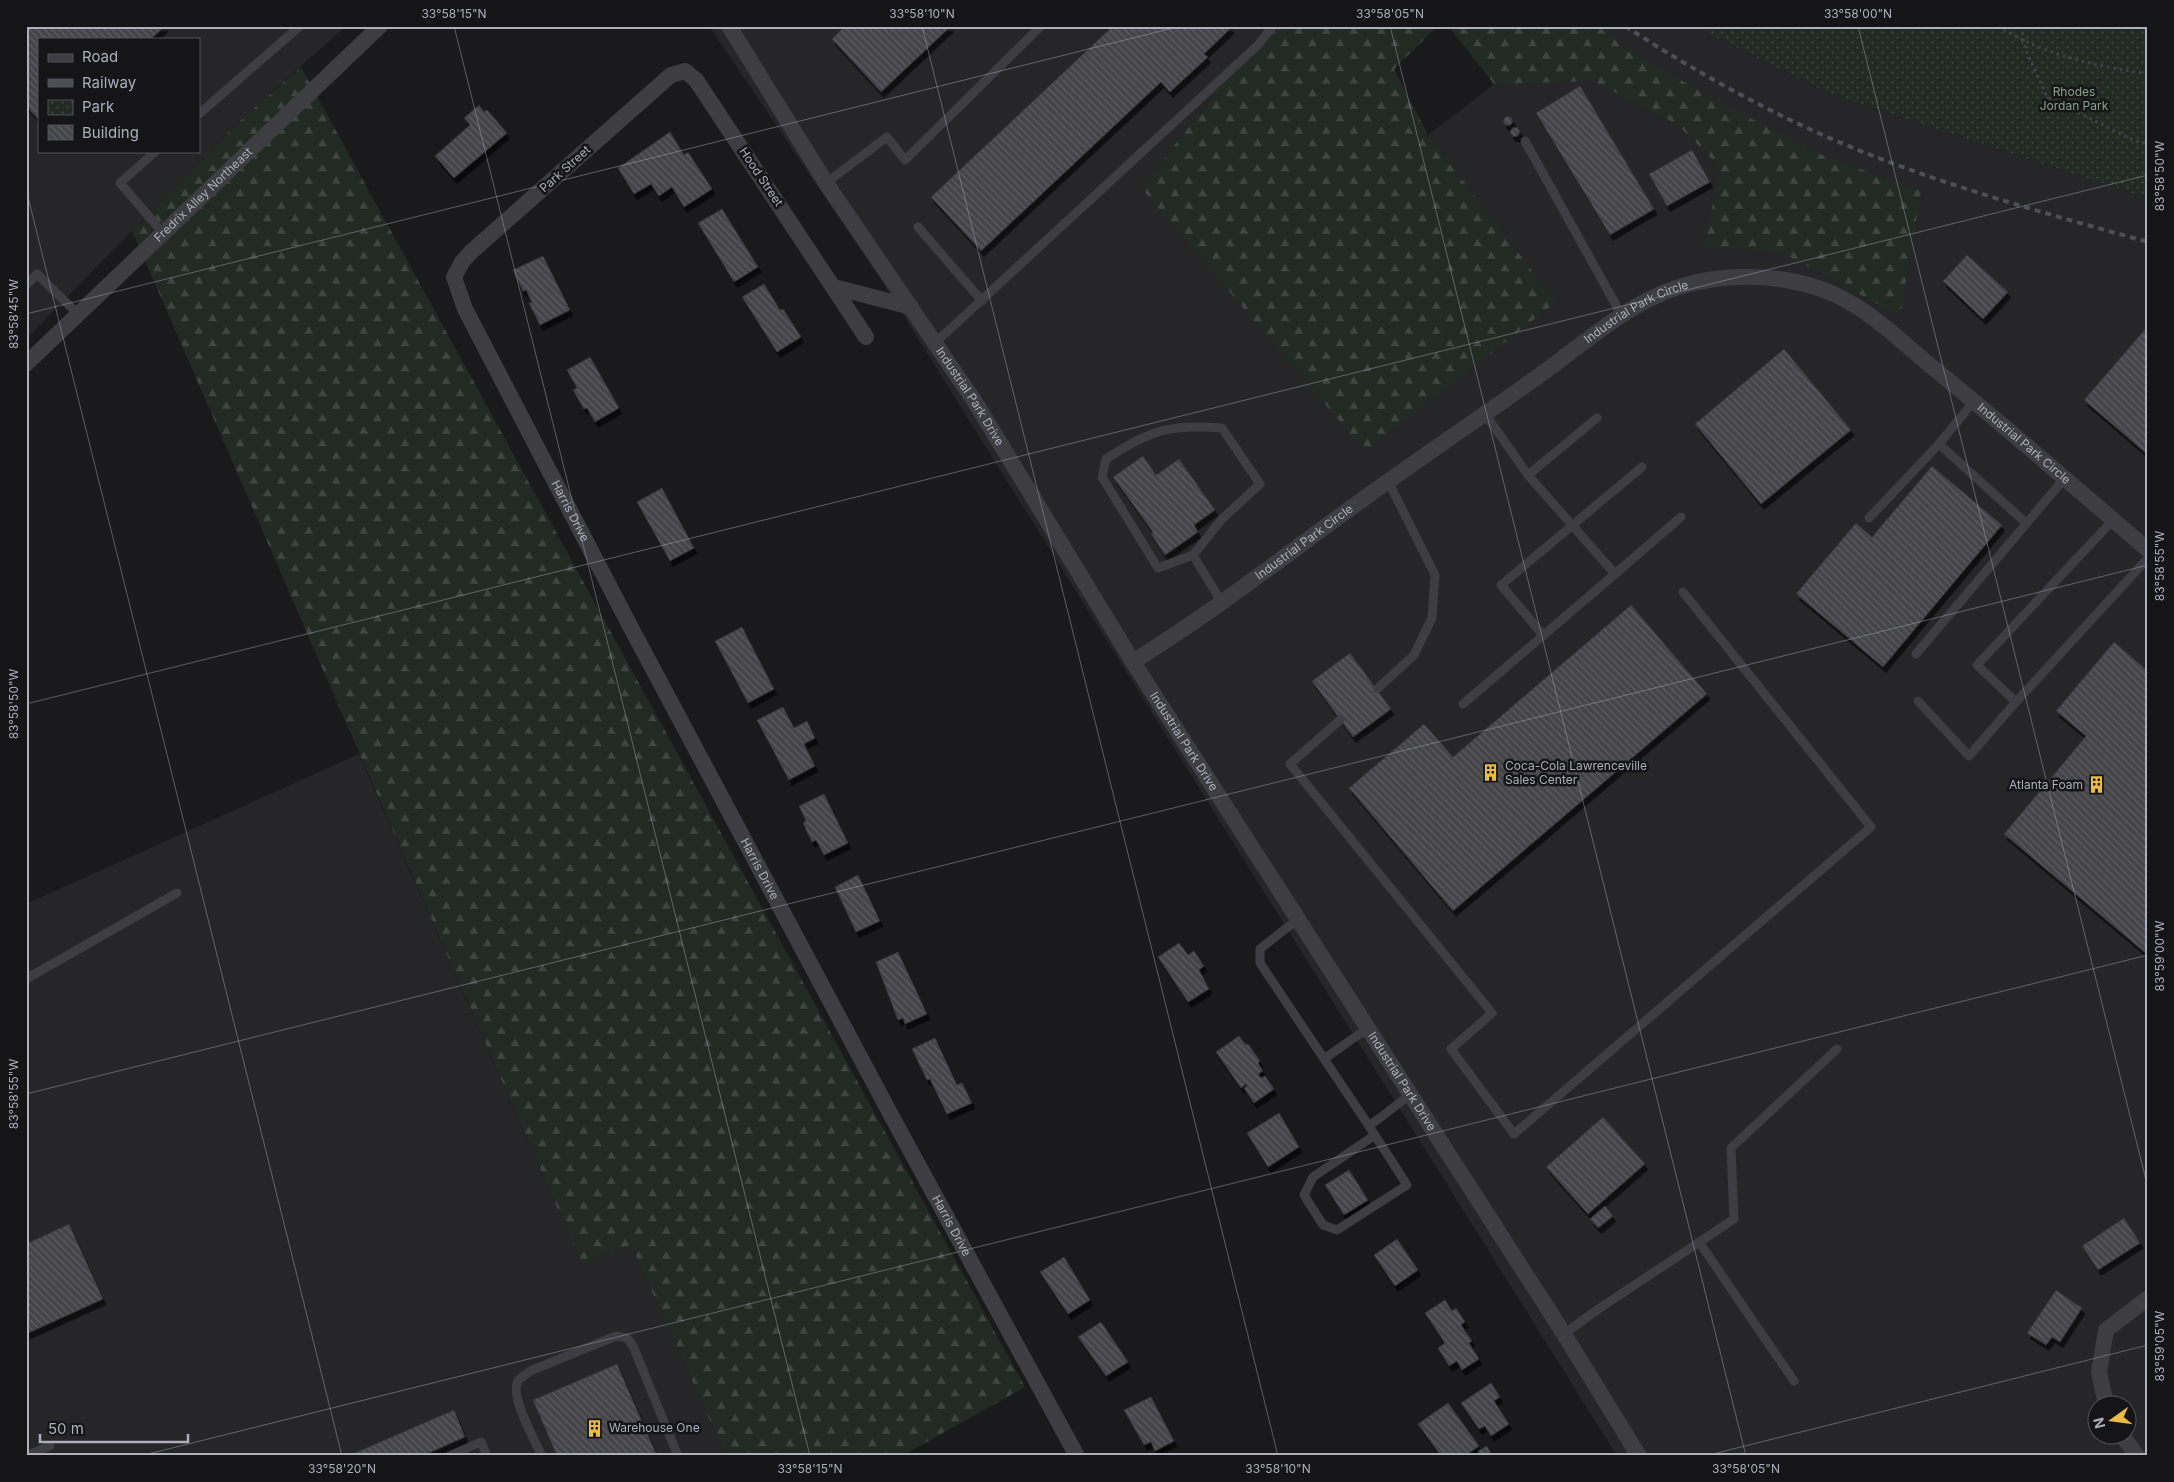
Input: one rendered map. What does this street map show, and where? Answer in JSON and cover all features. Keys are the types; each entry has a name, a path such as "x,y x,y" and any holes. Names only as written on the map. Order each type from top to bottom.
{"street":[{"name":"Fredrix Alley Northeast","path":"26,364 380,26"},
{"name":"Industrial Park Drive","path":"729,26 826,183 975,402 1133,662 1564,1334 1639,1456"},
{"name":"Park Street","path":"454,277 462,262 471,252 671,75 685,71"},
{"name":"Hood Street","path":"685,71 696,80 866,337"},
{"name":"Harris Drive","path":"454,277 465,308 638,641 891,1116 1077,1456"},
{"name":"Industrial Park Circle","path":"1133,662 1222,603 1388,481 1622,316 1674,288 1723,278 1769,278 1823,289 1849,302 1875,320 1974,401 2148,550"},
{"path":"834,287 911,307"},
{"path":"2104,1394 2099,1372 2106,1330 2148,1298"},
{"path":"2128,1444 2137,1456"}],"lane":[{"path":"200,113 300,26"},
{"path":"826,183 887,137 905,160 1041,26"},
{"path":"935,343 1258,45 1273,26"},
{"path":"1525,141 1622,316"},
{"path":"155,152 120,183 164,234"},
{"path":"918,227 982,301"},
{"path":"26,285 37,274 78,314"},
{"path":"1868,518 1939,444 1974,401"},
{"path":"1485,414 1528,475 1615,574"},
{"path":"1528,475 1597,418"},
{"path":"1189,426 1222,428 1260,484 1222,519 1193,555 1158,568 1102,476 1106,460 1134,441 1162,430 1189,426"},
{"path":"1939,444 2026,523"},
{"path":"1543,635 1501,585 1642,467"},
{"path":"1916,654 2064,479"},
{"path":"1377,689 1414,654 1432,618 1435,575 1388,481"},
{"path":"1463,704 1681,518"},
{"path":"2016,702 1977,665 2113,520"},
{"path":"1193,555 1222,603"},
{"path":"1918,701 1969,756 2148,558"},
{"path":"1340,720 1290,764 1492,1013 1451,1049 1514,1134 1871,827 1683,592"},
{"path":"26,978 177,893"},
{"path":"1298,919 1260,948 1260,963 1375,1135 1408,1186 1338,1230 1322,1225 1304,1195 1313,1177 1375,1135"},
{"path":"1324,1059 1368,1028"},
{"path":"1564,1334 1594,1312 1734,1220 1731,1148 1837,1049"},
{"path":"1369,1126 1410,1095"},
{"path":"1699,1242 1794,1381"},
{"path":"542,1456 517,1399 516,1387 518,1380 530,1371 616,1336 627,1338 633,1346 678,1456"},
{"path":"449,1456 481,1442 487,1456"},
{"path":"26,1456 50,1446"}],"path":[{"path":"1998,26 2041,49 2080,61 2148,74"},
{"path":"2020,26 2023,40 2038,79 2048,97 2148,144"}],"shaded area":[{"path":"26,26 346,26 246,115 26,339"},
{"path":"709,26 1267,26 1141,188 1555,302 1428,135 1570,26 1693,26 1832,95 2148,198 2148,1456 1617,1456 887,289"},
{"path":"359,754 582,1265 631,1245 726,1456 26,1456 26,904"}],"green space":[{"path":"1267,26 1438,26 1394,69 1428,135 1556,302 1365,451 1141,188"},
{"path":"1448,26 1597,26 1629,50 1724,105 1822,155 1921,191 1900,316 1781,252 1703,246 1721,168 1677,124 1593,81 1494,84"},
{"name":"Rhodes Jordan Park","path":"1693,26 2148,26 2148,198 1832,95"},
{"path":"301,67 1025,1387 902,1456 726,1456 631,1245 582,1265 132,231 246,115"}],"building":[{"path":"26,26 165,26 152,38 38,38 38,119 26,106"},
{"path":"845,26 951,26 881,92 832,39"},
{"path":"1113,26 1230,26 1231,28 1204,54 1208,57 1170,92 1161,82 981,251 931,197"},
{"path":"1580,86 1654,209 1610,235 1536,113"},
{"path":"479,105 484,112 487,110 507,133 454,178 435,156 470,125 464,118"},
{"path":"1508,116 1513,121 1508,126 1503,121"},
{"path":"1515,127 1520,132 1515,137 1510,132"},
{"path":"670,132 684,155 688,152 712,189 684,207 672,187 659,196 651,184 634,194 618,168"},
{"path":"1692,150 1710,182 1667,206 1649,174"},
{"path":"722,209 758,267 734,282 698,223"},
{"path":"1967,255 2008,292 1983,319 1943,281"},
{"path":"543,256 570,310 540,325 529,303 532,302 526,290 523,291 513,270"},
{"path":"764,284 780,310 783,309 801,337 777,352 742,297"},
{"path":"2148,326 2148,455 2084,400"},
{"path":"1784,349 1851,430 1761,504 1695,424"},
{"path":"590,357 619,408 595,422 587,408 584,409 573,390 577,388 567,370"},
{"path":"1143,456 1156,475 1179,459 1215,510 1194,525 1198,532 1165,555 1151,534 1153,532 1113,477"},
{"path":"1932,466 2002,525 1883,667 1796,594 1856,523 1872,537"},
{"path":"662,488 694,548 670,561 637,502"},
{"name":"Coca-Cola Lawrenceville Sales Center","path":"1631,605 1707,694 1453,911 1349,788 1424,724 1453,757"},
{"path":"742,627 774,689 748,703 715,641"},
{"name":"Atlanta Foam","path":"2114,642 2148,671 2148,955 2004,834 2086,736 2056,711"},
{"path":"1350,653 1391,709 1353,737 1312,681"},
{"path":"783,707 794,728 807,721 815,738 804,744 815,766 789,780 757,720"},
{"path":"824,794 848,843 824,855 816,840 812,842 803,823 806,821 799,806"},
{"path":"858,875 880,921 856,932 835,887"},
{"path":"1179,943 1188,955 1194,951 1204,966 1199,970 1209,989 1188,1002 1158,957"},
{"path":"898,952 927,1014 905,1024 903,1018 898,1020 876,962"},
{"path":"1239,1036 1246,1045 1248,1044 1260,1061 1258,1063 1263,1071 1258,1074 1261,1078 1265,1076 1274,1089 1254,1103 1244,1088 1247,1086 1246,1084 1241,1088 1216,1052"},
{"path":"935,1038 957,1085 962,1083 972,1103 947,1114 930,1079 927,1080 912,1049"},
{"path":"1279,1113 1299,1147 1268,1167 1247,1133"},
{"path":"1603,1117 1645,1164 1588,1214 1546,1167"},
{"path":"1349,1170 1368,1200 1344,1215 1325,1185"},
{"path":"1605,1206 1613,1216 1598,1228 1590,1219"},
{"path":"2124,1218 2140,1243 2098,1270 2082,1246"},
{"path":"69,1224 103,1299 26,1334 26,1244"},
{"path":"1397,1239 1418,1270 1395,1286 1374,1255"},
{"path":"1064,1257 1090,1300 1068,1314 1040,1272"},
{"path":"2056,1290 2082,1308 2060,1342 2052,1337 2046,1345 2027,1333"},
{"path":"1445,1300 1452,1311 1456,1308 1465,1322 1461,1325 1472,1341 1469,1343 1479,1359 1462,1370 1457,1361 1449,1366 1438,1348 1445,1343 1425,1313"},
{"path":"1101,1322 1128,1362 1106,1376 1078,1337"},
{"name":"Warehouse One","path":"617,1364 657,1456 557,1456 533,1400"},
{"path":"1491,1383 1500,1397 1494,1401 1509,1424 1491,1436 1485,1426 1479,1429 1461,1403"},
{"path":"1151,1397 1174,1441 1155,1451 1151,1442 1144,1445 1124,1410"},
{"path":"1448,1403 1479,1446 1465,1456 1441,1456 1418,1424"},
{"path":"454,1410 465,1437 422,1456 348,1456"},
{"path":"1487,1446 1492,1456 1481,1456 1478,1451"}],"railway":[{"path":"1625,26 1725,86 1786,118 1830,138 1919,173 1964,188 2148,242"}],"place":[{"name":"Coca-Cola Lawrenceville Sales Center","path":"1491,773"},
{"name":"Atlanta Foam","path":"2097,785"},
{"name":"Warehouse One","path":"595,1428"}]}
